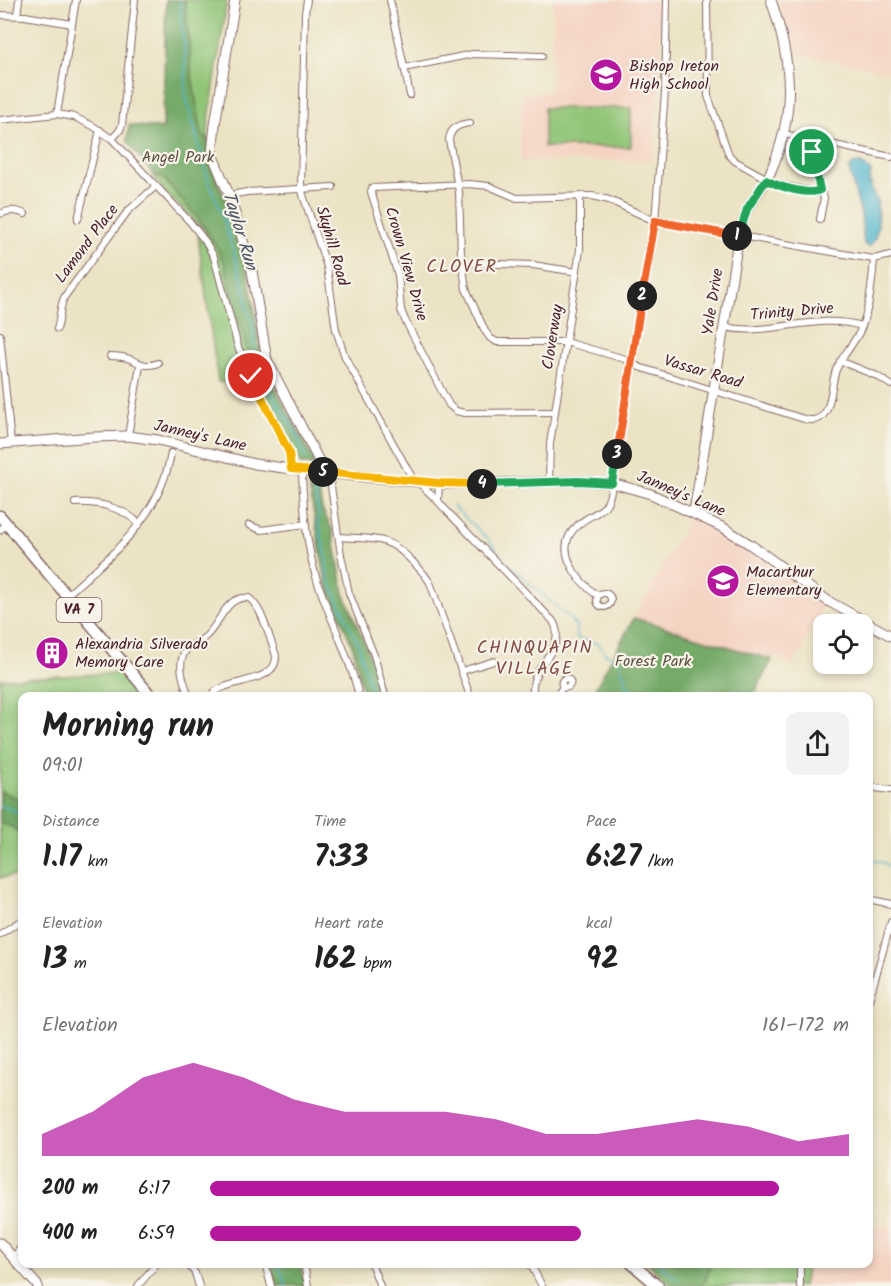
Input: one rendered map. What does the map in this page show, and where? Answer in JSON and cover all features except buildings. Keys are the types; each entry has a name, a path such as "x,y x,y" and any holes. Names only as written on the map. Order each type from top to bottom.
{"main road":[{"name":"VA 7","path":"2,524 67,595 148,692"},
{"path":"637,1268 658,1286"}],"street":[{"path":"17,15 19,0"},
{"path":"57,114 76,0"},
{"path":"112,139 122,125 135,0"},
{"path":"235,0 212,147 214,162 230,197 252,271 267,360 325,473 349,593 374,655 385,692"},
{"name":"Skyhill Road","path":"307,0 304,13 302,189 327,267 336,330 345,357 416,482 438,501 554,621 557,627 557,641 535,676 534,692"},
{"path":"390,0 410,95"},
{"path":"598,596 571,569 568,546 577,526 607,503 612,483 655,221 665,92 667,0"},
{"path":"707,0 707,86 729,155 766,180 783,187 815,192 820,190"},
{"name":"Yale Drive","path":"694,513 739,236 747,209 766,180 777,155 784,134 790,95 788,64 771,0"},
{"path":"0,15 17,15 72,24"},
{"path":"404,68 473,54 542,56"},
{"path":"0,120 57,114 74,117 100,130 112,139 205,241 214,257 238,347 289,452 291,469"},
{"name":"Vassar Road","path":"470,123 457,126 450,136 457,184 462,263 469,301 490,338 501,342 566,342 813,421 819,420 825,412 834,374 840,361"},
{"path":"78,219 100,130"},
{"path":"784,134 891,157"},
{"path":"812,152 824,200 820,219"},
{"path":"457,184 489,186 517,198 601,197 655,221 874,259 891,255"},
{"name":"Crown View Drive","path":"457,184 375,186 371,192 398,275 401,310 405,320 453,408 465,413 555,412"},
{"name":"Lamond Place","path":"57,329 65,296 128,211 156,186"},
{"path":"230,197 247,192 333,186"},
{"name":"Cloverway","path":"549,482 550,444 581,237 580,196"},
{"path":"0,214 19,211 25,214"},
{"path":"874,259 868,305 862,326 852,346 840,361 877,376 891,385"},
{"path":"462,263 533,265 577,272"},
{"name":"Trinity Drive","path":"724,327 758,331 803,322 830,321 862,326"},
{"path":"0,335 12,443"},
{"path":"110,356 132,359 140,365 152,366 158,363"},
{"path":"128,436 140,365"},
{"name":"Janney's Lane","path":"0,444 128,436 158,440 234,459 302,471 439,483 594,481 612,483 651,494 724,528 751,545 828,602 891,636"},
{"path":"67,595 122,545 151,508 160,493 171,453"},
{"path":"302,471 306,524 317,579 346,650 357,692"},
{"path":"438,501 439,483"},
{"path":"75,503 94,503 113,508 139,524"},
{"path":"249,525 261,530 306,524"},
{"path":"339,537 389,541 402,550 425,576 431,585 469,692"},
{"path":"188,692 181,668 186,649 204,638 220,615 233,603 241,598 249,598 264,619 276,655 274,665 266,673 252,680 219,688 215,692"},
{"path":"462,671 494,661"},
{"path":"559,692 563,687"},
{"path":"873,788 891,790"},
{"path":"873,900 891,904"},
{"path":"873,986 891,922"},
{"path":"0,934 18,923"},
{"path":"0,1243 18,1264"},
{"path":"13,1257 18,1251"},
{"path":"21,1268 34,1285"},
{"path":"138,1286 153,1268"},
{"path":"191,1268 199,1286"},
{"path":"266,1268 271,1286"},
{"path":"305,1268 308,1286"},
{"path":"373,1268 380,1286"},
{"path":"533,1268 542,1286"},
{"path":"800,1268 800,1286"}],"shaded area":[{"name":"Bishop Ireton High School","path":"554,0 661,0 660,85 653,160 520,161 521,93 551,93"},
{"path":"777,0 891,0 891,72 795,53"},
{"name":"Macarthur Elementary","path":"690,517 756,556 824,605 819,614 813,614 813,627 793,666 775,655 772,660 634,618"},
{"path":"873,1225 891,1227 891,1286 803,1286 805,1268 873,1268"}],"green space":[{"name":"Angel Park","path":"166,0 227,0 208,127 209,159 230,211 254,305 266,370 314,461 312,465 300,464 259,383 218,382 198,237 207,233 163,190 129,125 163,129"},
{"name":"Angel Park","path":"166,0 185,0 192,78 202,135 208,139 209,159 230,211 249,276 260,347 266,370 314,461 312,465 300,464 264,394 249,359 224,263 217,247 197,217 161,176 155,177 127,141 129,125 163,129"},
{"path":"544,108 631,108 631,147 544,147"},
{"path":"308,481 317,481 322,509 332,529 344,593 368,651 380,692 363,692 353,648 326,582"},
{"name":"Forest Park","path":"634,618 772,660 755,692 593,692"},
{"path":"121,673 138,692 18,692 18,875 0,878 0,679"},
{"path":"0,791 18,798 18,832 0,823"},
{"path":"272,1268 302,1268 305,1286 277,1286"},
{"path":"652,1268 805,1268 806,1270 803,1286 672,1286"},
{"path":"652,1268 710,1268 706,1280 699,1286 672,1286"}],"water":[{"path":"860,163 871,171 869,183 871,183 871,189 878,203 877,231 869,247 864,244 861,214 849,169 853,164"}],"waterway":[{"name":"Taylor Run","path":"180,0 185,50 186,98 208,179 222,214 246,294 247,308 253,322 254,356 262,378 296,433 306,459"},
{"name":"Taylor Run","path":"313,483 319,514 318,523 326,556 327,576 359,646 371,692"},
{"path":"453,506 490,541 503,560 567,616 576,626 577,638 599,644 605,653 619,661 630,692"},
{"path":"0,806 18,812"},
{"path":"873,859 885,863 891,868"},
{"path":"280,1268 286,1286"},
{"name":"Taylor Run","path":"664,1268 678,1280"}],"place":[{"name":"Bishop Ireton High School","path":"606,75"},
{"name":"Macarthur Elementary","path":"723,581"},
{"name":"Alexandria Silverado Memory Care","path":"52,653"}],"district":[{"name":"CLOVER","path":"462,267"},
{"name":"CHINQUAPIN VILLAGE","path":"535,658"}],"route":[{"path":"251,376 289,452 291,469 439,483 594,481 612,483 655,221 739,236 747,209 766,180 783,187 815,192 820,190 812,152"}]}
